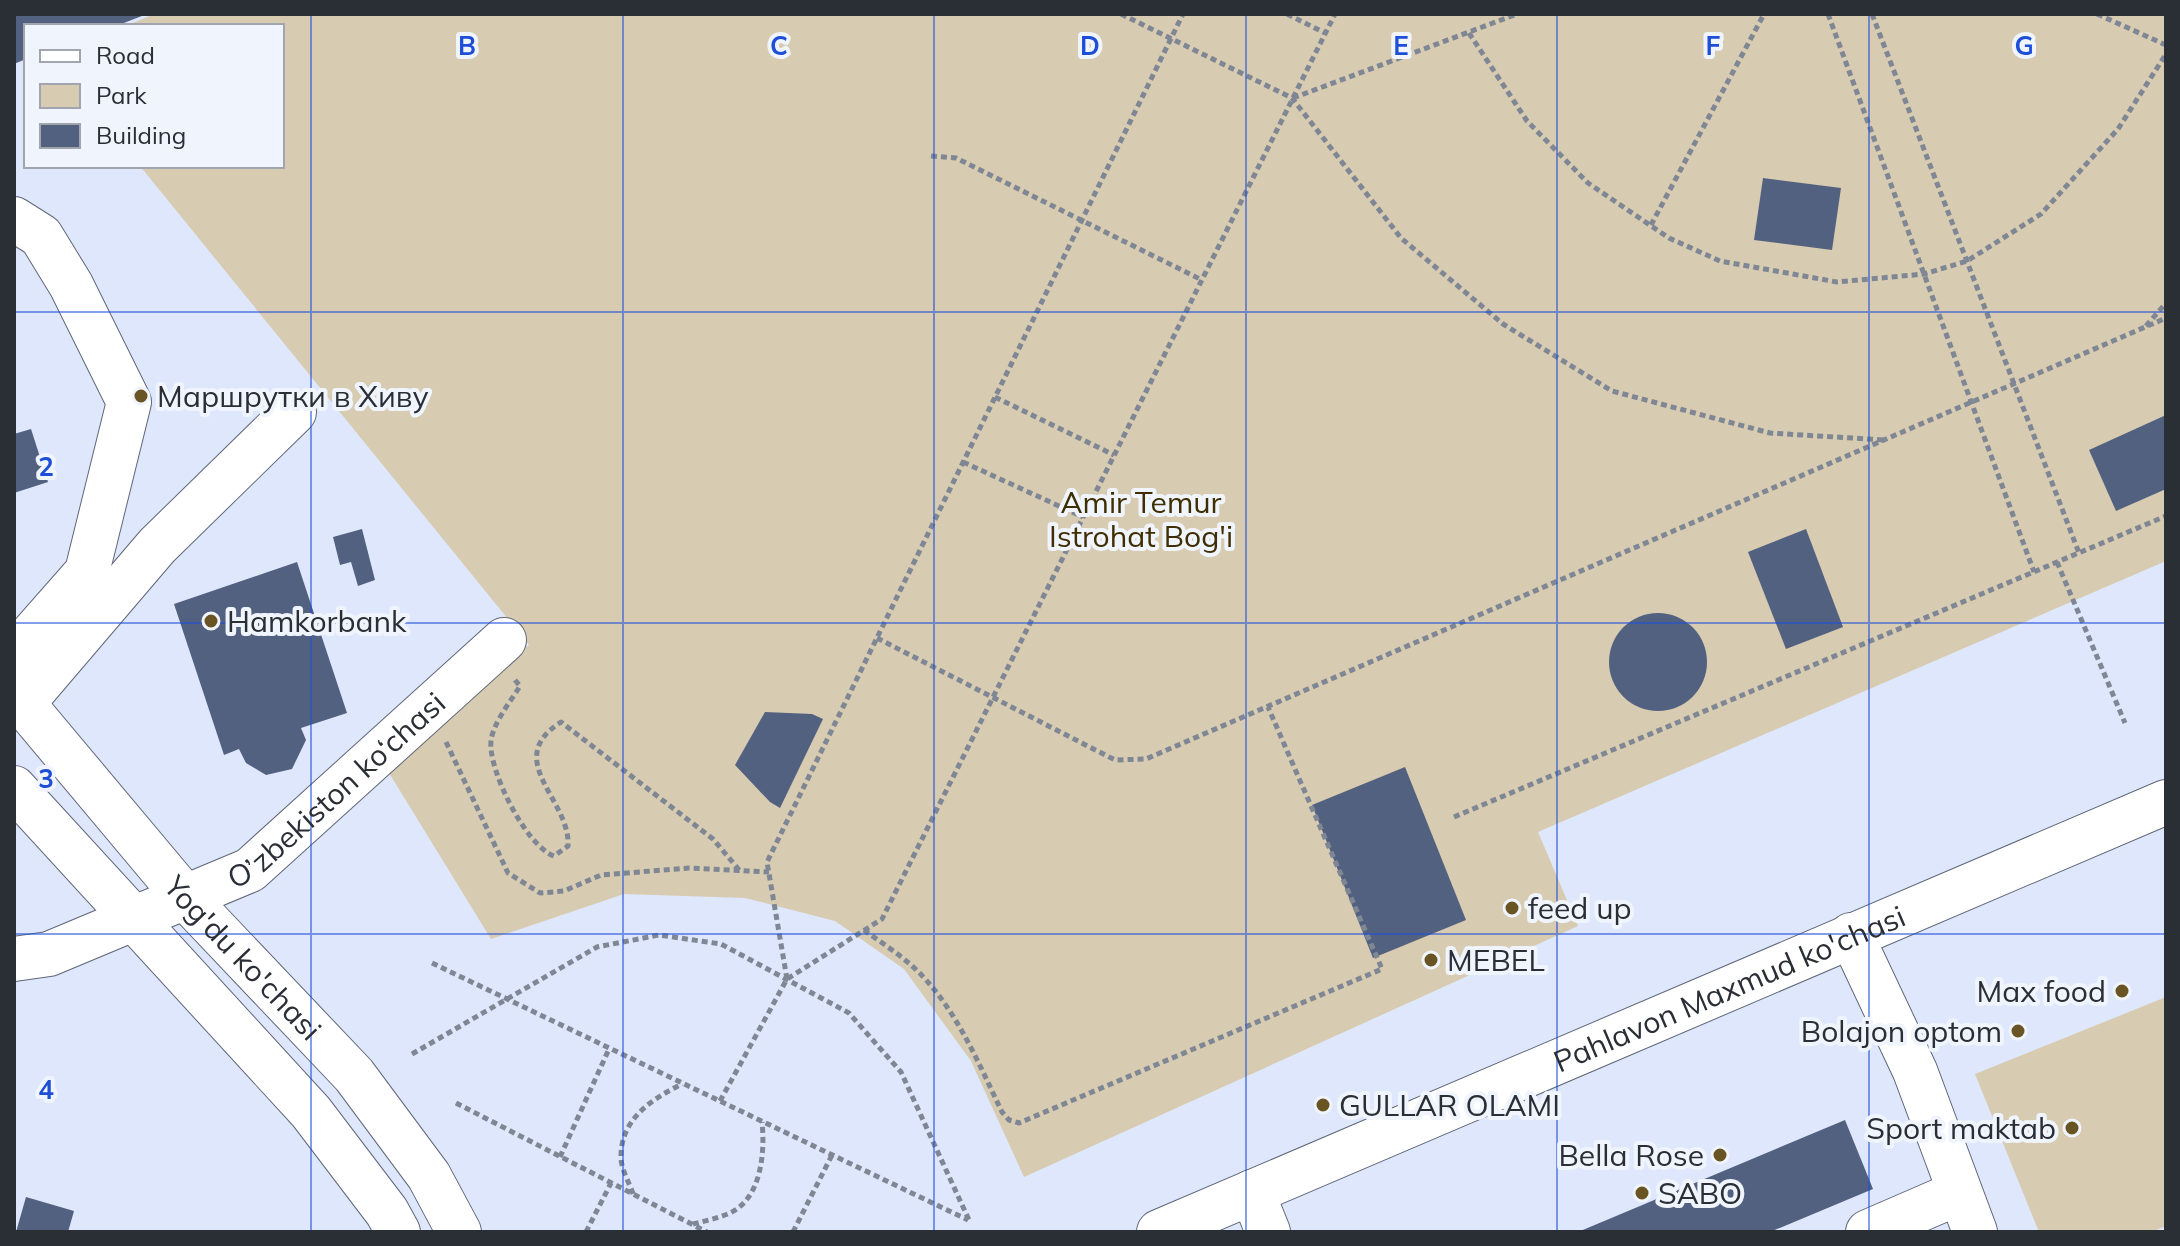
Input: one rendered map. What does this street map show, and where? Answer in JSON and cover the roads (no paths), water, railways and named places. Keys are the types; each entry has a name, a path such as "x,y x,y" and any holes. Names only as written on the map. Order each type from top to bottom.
{"main road":[{"path":"14,219 41,236 71,285 129,402 87,572 14,655"},
{"path":"18,698 157,546 294,412"},
{"name":"O’zbekiston ko‘chasi","path":"14,959 49,954 250,870 502,659"},
{"name":"Yog'du ko'chasi","path":"18,698 185,897 354,1075 429,1176 459,1232"},
{"name":"Yog'du ko'chasi","path":"14,788 131,920 311,1112 387,1212 398,1232"},
{"name":"Pahlavon Maxmud ko'chasi","path":"1159,1232 2166,802"},
{"path":"1851,935 1915,1071 1966,1213 1868,1232"},
{"path":"1252,1192 1268,1232"}],"place":[{"name":"Маршрутки в Хиву","path":"141,396"},
{"name":"Hamkorbank","path":"211,621"},
{"name":"feed up","path":"1512,908"},
{"name":"MEBEL","path":"1431,960"},
{"name":"Max food","path":"2122,991"},
{"name":"Bolajon optom","path":"2018,1031"},
{"name":"GULLAR OLAMI","path":"1323,1105"},
{"name":"Sport maktab","path":"2072,1128"},
{"name":"Bella Rose","path":"1720,1155"},
{"name":"SABO","path":"1642,1193"}],"park label":[{"name":"Amir Temur Istrohat Bog'i","path":"1141,519"}]}
